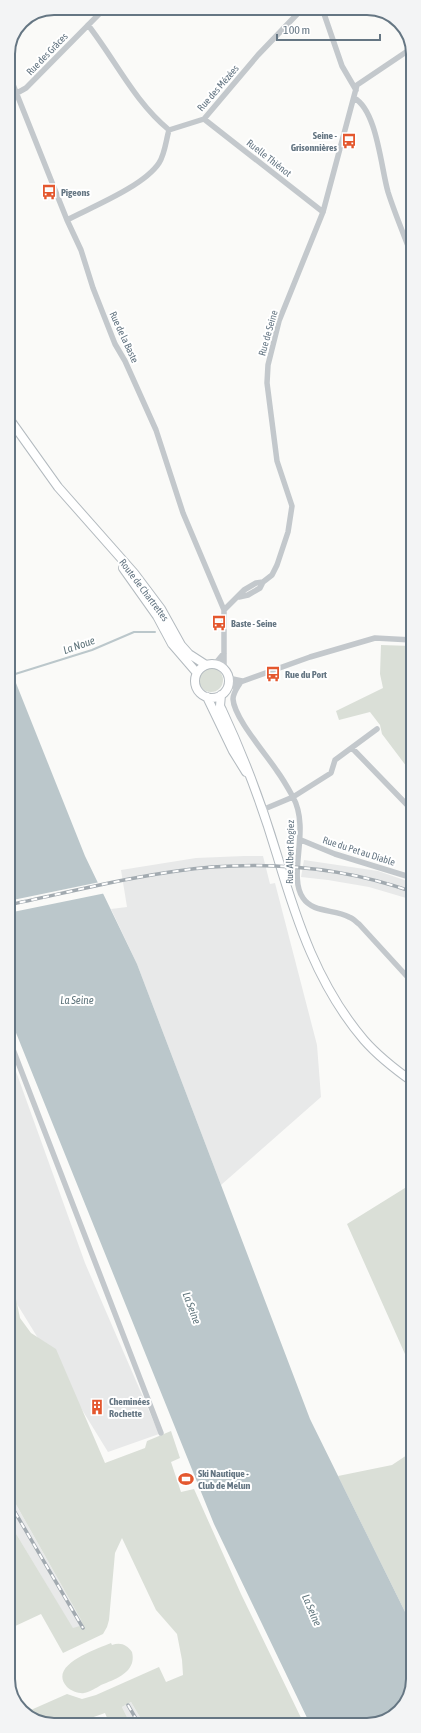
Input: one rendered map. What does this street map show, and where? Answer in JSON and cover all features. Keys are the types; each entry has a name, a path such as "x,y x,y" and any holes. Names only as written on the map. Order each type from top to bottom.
{"main road":[{"name":"Route de Chartrettes","path":"15,427 50,476 96,532 138,579 161,610 181,645 189,654 206,665"},
{"name":"Route de Chartrettes","path":"96,532 157,616 172,644 197,673"},
{"path":"250,778 233,751 207,697 196,687 195,682 197,673 199,669 206,665 215,664 224,670 228,678 227,687 220,701 222,710 240,747 304,939 335,1000 365,1041 406,1076"},
{"path":"207,697 217,697 223,693"}],"street":[{"name":"Rue des Grâces","path":"17,93 26,88 98,15"},
{"name":"Rue des Mézées","path":"169,130 204,119 263,49 296,15"},
{"path":"324,15 342,66 356,90"},
{"path":"67,220 137,183 153,171 160,162 169,130 159,122 133,93 88,25"},
{"path":"356,90 357,85 366,78 406,52"},
{"name":"Rue de la Baste","path":"15,88 67,220 81,250 93,288 115,344 126,361 156,430 183,513 224,610"},
{"name":"Rue de Seine","path":"224,610 230,603 239,597 248,595 260,588 263,582 272,575 288,532 292,509 277,461 267,383 268,365 279,321 323,212 356,90"},
{"path":"354,98 363,105 370,118 388,192 406,240"},
{"name":"Ruelle Thiénot","path":"204,119 323,212"},
{"path":"224,610 224,670"},
{"path":"223,693 242,682 310,657 375,638 406,640"},
{"path":"215,664 224,653"},
{"path":"228,678 242,682"},
{"name":"Rue Albert Rogiez","path":"242,682 233,695 235,706 248,730 278,771 293,797 299,812 301,840 297,881 303,898 307,903 319,909 350,917 359,924 406,975"},
{"path":"262,810 293,797 331,773 335,760 377,729"},
{"path":"352,748 406,805"},
{"name":"Rue du Pet au Diable","path":"301,840 335,854 406,876"},
{"path":"15,1057 161,1433"}],"shaded area":[{"path":"381,645 406,646 406,766 382,734 380,725 370,712 339,720 336,711 383,688 380,674"},
{"path":"211,668 220,671 223,680 220,689 211,692 202,689 199,680 202,671"},
{"path":"263,856 270,884 275,883 317,1045 321,1097 221,1185 137,964 111,909 127,907 121,870 196,858"},
{"path":"304,860 378,871 406,881 406,898 369,887 301,877"},
{"path":"15,1069 85,1263 159,1434 108,1452 15,1301"},
{"path":"406,1187 406,1356 347,1224"},
{"path":"15,1294 20,1318 31,1333 56,1349 105,1463 145,1448 147,1441 171,1431 180,1458 171,1462 181,1492 194,1489 241,1594 301,1718 140,1718 131,1702 122,1707 128,1718 107,1718 105,1713 91,1718 52,1718 39,1715 32,1711 31,1710 67,1694 82,1699 96,1695 159,1667 166,1682 183,1675 182,1660 177,1634 156,1610 122,1538 115,1553 109,1620 103,1634 63,1653 41,1614 15,1626 15,1532 73,1628 83,1625 15,1503"},
{"path":"406,1456 406,1614 338,1476 392,1465"},
{"path":"15,1503 80,1618 83,1625 73,1629 15,1532"},
{"path":"111,1643 112,1645 124,1645 132,1652 133,1659 131,1665 124,1674 93,1690 82,1693 78,1693 67,1687 63,1679 63,1672 68,1665 76,1659"},
{"path":"131,1702 140,1718 128,1718 122,1707"}],"water":[{"name":"La Seine","path":"15,681 85,856 137,964 310,1419 406,1614 405,1687 401,1698 393,1708 379,1716 367,1718 307,1718 214,1524 15,1030"}],"pier":[{"path":"100,882 106,893 15,912 15,900"}],"waterway":[{"name":"La Noue","path":"15,674 92,650 134,632 155,632"}],"railway":[{"path":"15,903 109,883 160,874 212,867 237,866 314,869 364,878 406,890"},
{"path":"15,1512 83,1628"},
{"path":"128,1705 136,1718"}],"place":[{"name":"Seine - Grisonnières","path":"349,141"},
{"name":"Pigeons","path":"49,192"},
{"name":"Baste - Seine","path":"219,623"},
{"name":"Rue du Port","path":"273,674"},
{"name":"Cheminées Rochette","path":"97,1407"},
{"name":"Ski Nautique - Club de Melun","path":"186,1479"}]}
